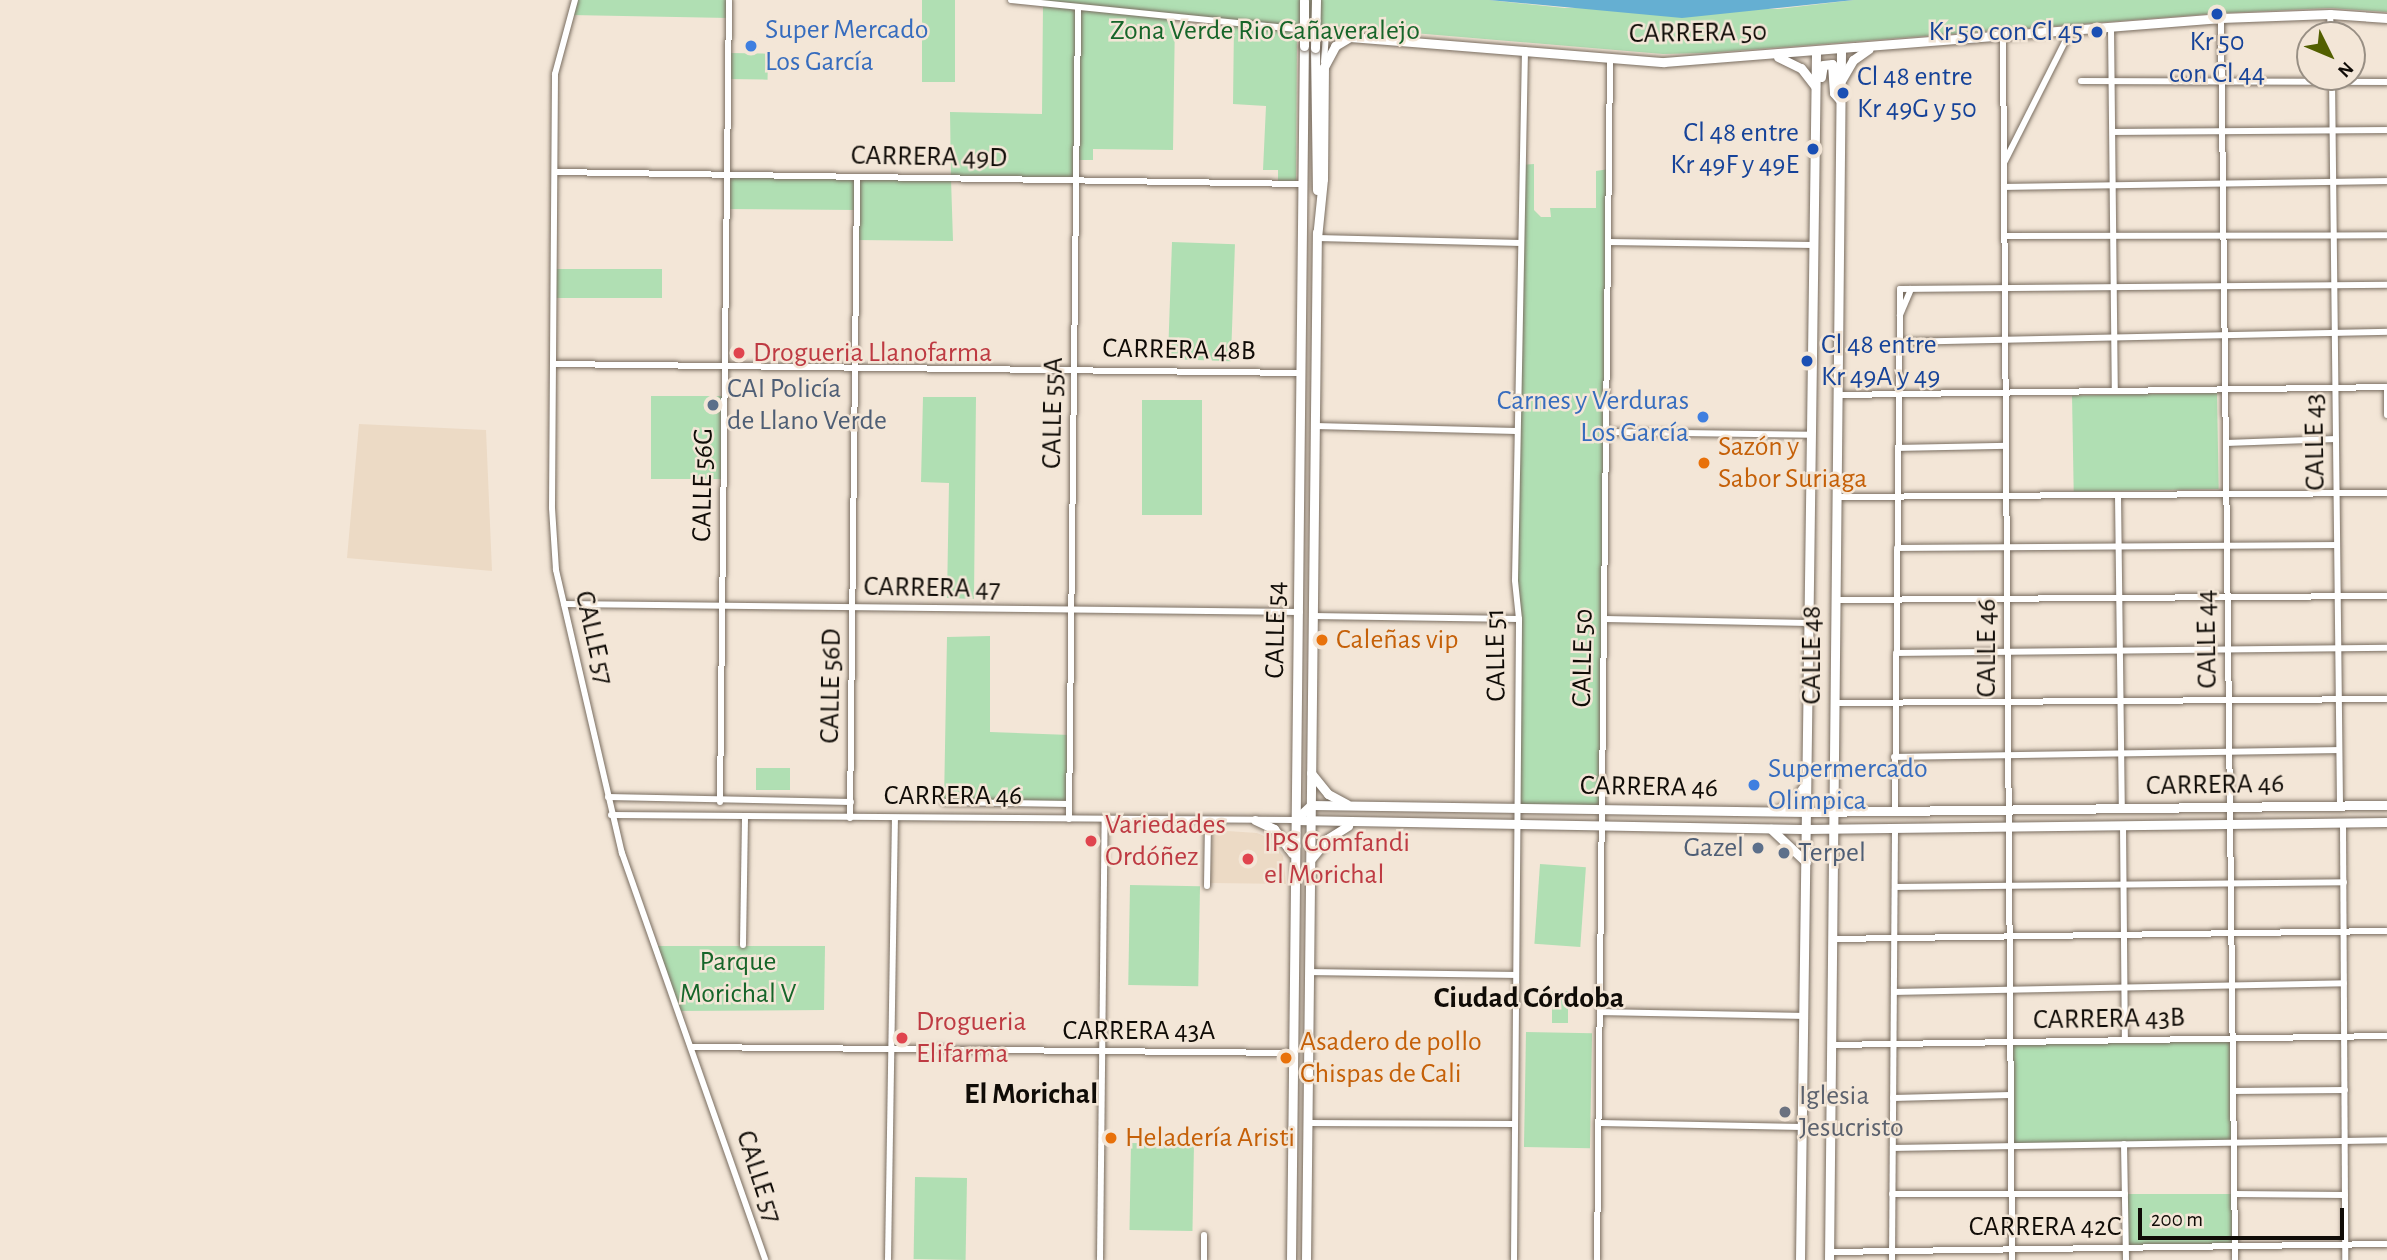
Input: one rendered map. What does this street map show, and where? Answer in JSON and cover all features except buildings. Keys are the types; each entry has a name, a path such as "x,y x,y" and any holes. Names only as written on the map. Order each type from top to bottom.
{"main road":[{"name":"CALLE 54","path":"1291,1258 1293,856 1300,612 1304,0"},
{"name":"CALLE 54","path":"1306,1260 1317,238 1316,0"},
{"name":"CARRERA 50","path":"1358,35 1664,62 2221,18 2330,14 2387,18"},
{"path":"1324,67 1335,46 1358,35"},
{"path":"1841,82 1853,60 1874,47"},
{"name":"CALLE 48","path":"1829,1256 1841,50"},
{"name":"CALLE 48","path":"1800,1260 1816,51"},
{"path":"1770,55 1801,68 1816,86"},
{"path":"1815,99 1820,94 1821,68 1828,63 1834,67 1835,93 1840,100"},
{"name":"CALLE 54","path":"1317,238 1323,179 1324,67"},
{"path":"1310,771 1328,794 1355,806"},
{"path":"1772,811 1793,802 1806,783"},
{"path":"1295,820 1311,805"},
{"name":"CARRERA 46","path":"1311,805 1806,812 2387,805"},
{"path":"1426,825 1427,807"},
{"name":"CARRERA 46","path":"1295,820 1353,824 1806,829 2387,822"},
{"path":"1255,821 1282,836 1293,856"},
{"path":"1311,859 1327,839 1353,824"},
{"path":"1769,828 1791,843 1806,862"}],"street":[{"name":"CALLE 57","path":"575,0 555,74 553,544 611,815 651,946 692,1047 765,1260"},
{"name":"CALLE 56G","path":"720,802 729,0"},
{"name":"CARRERA 50","path":"1011,0 1358,35"},
{"name":"CALLE 55A","path":"1069,819 1078,7"},
{"path":"2330,14 2330,21"},
{"name":"CALLE 44","path":"2221,18 2235,1260"},
{"path":"2111,27 2115,391"},
{"path":"2004,163 2071,30"},
{"name":"CALLE 54","path":"1324,67 1326,32"},
{"name":"CALLE 46","path":"2003,36 2012,1260"},
{"name":"CALLE 51","path":"1514,1260 1519,619 1515,580 1516,431 1525,50"},
{"name":"CALLE 50","path":"1597,1260 1610,57"},
{"path":"2081,81 2296,80"},
{"path":"2366,81 2387,82"},
{"name":"CALLE 43","path":"2332,91 2340,806"},
{"path":"2113,132 2387,130"},
{"name":"CARRERA 49D","path":"555,172 1302,184"},
{"name":"CALLE 56D","path":"850,818 857,177"},
{"path":"2004,187 2387,181"},
{"path":"2004,236 2387,235"},
{"path":"1317,238 1521,243"},
{"path":"1608,242 1814,245"},
{"path":"1895,811 1900,289 2387,285"},
{"path":"1900,315 1911,289"},
{"path":"1900,342 2005,342 2387,332"},
{"name":"CARRERA 48B","path":"553,364 1301,373"},
{"path":"1838,395 2387,387 2387,415"},
{"path":"1315,426 1516,431"},
{"path":"1606,432 1811,435"},
{"path":"2226,443 2336,439"},
{"path":"1898,448 2006,446"},
{"path":"1837,497 2387,493"},
{"path":"2118,495 2122,808"},
{"path":"1897,548 2337,545"},
{"path":"1835,600 2387,596"},
{"name":"CARRERA 47","path":"564,604 1300,612"},
{"path":"1312,616 1519,619"},
{"path":"1605,619 1809,623"},
{"path":"1896,653 2387,648"},
{"path":"1834,703 2387,699"},
{"path":"1894,757 2121,750 2339,750"},
{"name":"CARRERA 46","path":"608,797 720,802 851,802"},
{"name":"CARRERA 46","path":"944,802 1069,804"},
{"name":"CARRERA 46","path":"611,815 1295,820"},
{"path":"743,945 744,817"},
{"path":"888,1260 895,818"},
{"path":"1100,1260 1105,819"},
{"path":"1207,886 1208,820"},
{"path":"2343,823 2346,1260"},
{"path":"2123,825 2125,1038"},
{"path":"1892,1260 1895,827"},
{"path":"1895,887 2344,882"},
{"path":"1832,939 2387,932"},
{"path":"1309,972 1516,975"},
{"path":"1895,992 2344,983"},
{"path":"1600,1012 1804,1016"},
{"name":"CARRERA 43B","path":"1831,1045 2387,1035"},
{"name":"CARRERA 43A","path":"692,1047 1292,1053"},
{"path":"2233,1091 2345,1090"},
{"path":"1893,1098 2010,1095"},
{"path":"1308,1122 1515,1124"},
{"path":"1599,1123 1802,1127"},
{"path":"1893,1148 2387,1140"},
{"path":"2124,1144 2126,1260"},
{"path":"1892,1194 2012,1197 2125,1194"},
{"path":"2234,1194 2345,1195"},
{"path":"1204,1235 1204,1260"},
{"name":"CARRERA 42C","path":"1829,1256 2012,1247 2235,1248 2387,1244"}],"shaded area":[{"path":"359,424 486,430 492,571 347,558"},
{"name":"IPS Comfandi el Morichal","path":"1213,830 1257,833 1269,838 1283,856 1286,884 1210,883"}],"green space":[{"path":"575,0 729,0 729,18 570,15"},
{"path":"922,0 955,0 955,82 922,82"},
{"name":"Zona Verde Rio Cañaveralejo","path":"1011,0 1489,0 1565,8 1777,9 1854,0 2387,0 2387,12 2330,8 2221,13 1706,53 1663,54 1331,26 1297,29 1296,183 1278,183 1278,170 1263,170 1266,106 1233,104 1234,24 1175,17 1173,150 1093,149 1093,160 1078,160 1077,180 951,179 953,241 856,240 856,210 726,209 726,175 951,178 950,112 1042,114 1043,3"},
{"path":"729,53 768,54 768,80 729,79"},
{"path":"1534,164 1534,210 1541,217 1551,217 1550,208 1596,208 1596,171 1609,169 1603,805 1518,804 1519,619 1515,580 1522,165"},
{"path":"1172,242 1235,244 1231,361 1168,359"},
{"path":"555,269 662,269 662,298 555,298"},
{"path":"2217,393 2219,489 2074,492 2072,396"},
{"path":"651,396 725,396 725,479 651,479"},
{"path":"923,397 976,397 974,599 947,598 949,483 921,482"},
{"path":"1142,400 1202,400 1202,515 1142,515"},
{"path":"990,636 990,732 1070,735 1069,804 944,802 947,637"},
{"path":"756,768 790,768 790,790 756,790"},
{"path":"1540,864 1586,867 1580,947 1534,944"},
{"path":"1130,885 1200,886 1198,986 1128,985"},
{"name":"Parque Morichal V","path":"651,946 825,946 824,1010 677,1011"},
{"path":"1552,991 1568,991 1568,1023 1552,1023"},
{"path":"1526,1032 1592,1033 1590,1148 1524,1147"},
{"path":"2232,1037 2234,1142 2013,1146 2011,1041"},
{"path":"1131,1143 1194,1144 1192,1231 1129,1230"},
{"path":"915,1177 967,1178 966,1260 914,1259"},
{"path":"2125,1194 2234,1194 2234,1248 2125,1248"}],"water":[{"path":"1489,0 1854,0 1682,18"}],"place":[{"name":"Kr 50 con Cl 44","path":"2217,14"},
{"name":"Kr 50 con Cl 45","path":"2097,32"},
{"name":"Super Mercado Los García","path":"751,46"},
{"name":"Cl 48 entre Kr 49G y 50","path":"1843,93"},
{"name":"Cl 48 entre Kr 49F y 49E","path":"1813,149"},
{"name":"Drogueria Llanofarma","path":"739,353"},
{"name":"Cl 48 entre Kr 49A y 49","path":"1807,361"},
{"name":"CAI Policía de Llano Verde","path":"713,405"},
{"name":"Carnes y Verduras Los García","path":"1703,417"},
{"name":"Sazón y Sabor Suriaga","path":"1704,463"},
{"name":"Caleñas vip","path":"1322,640"},
{"name":"Supermercado Olimpica","path":"1754,785"},
{"name":"Variedades Ordóñez","path":"1091,841"},
{"name":"Gazel","path":"1758,848"},
{"name":"Terpel","path":"1784,853"},
{"name":"IPS Comfandi el Morichal","path":"1248,859"},
{"name":"Drogueria Elifarma","path":"902,1038"},
{"name":"Asadero de pollo Chispas de Cali","path":"1286,1058"},
{"name":"Iglesia Jesucristo","path":"1785,1112"},
{"name":"Heladería Aristi","path":"1111,1138"}],"district":[{"name":"Ciudad Córdoba","path":"1529,998"},
{"name":"El Morichal","path":"1031,1094"}]}
